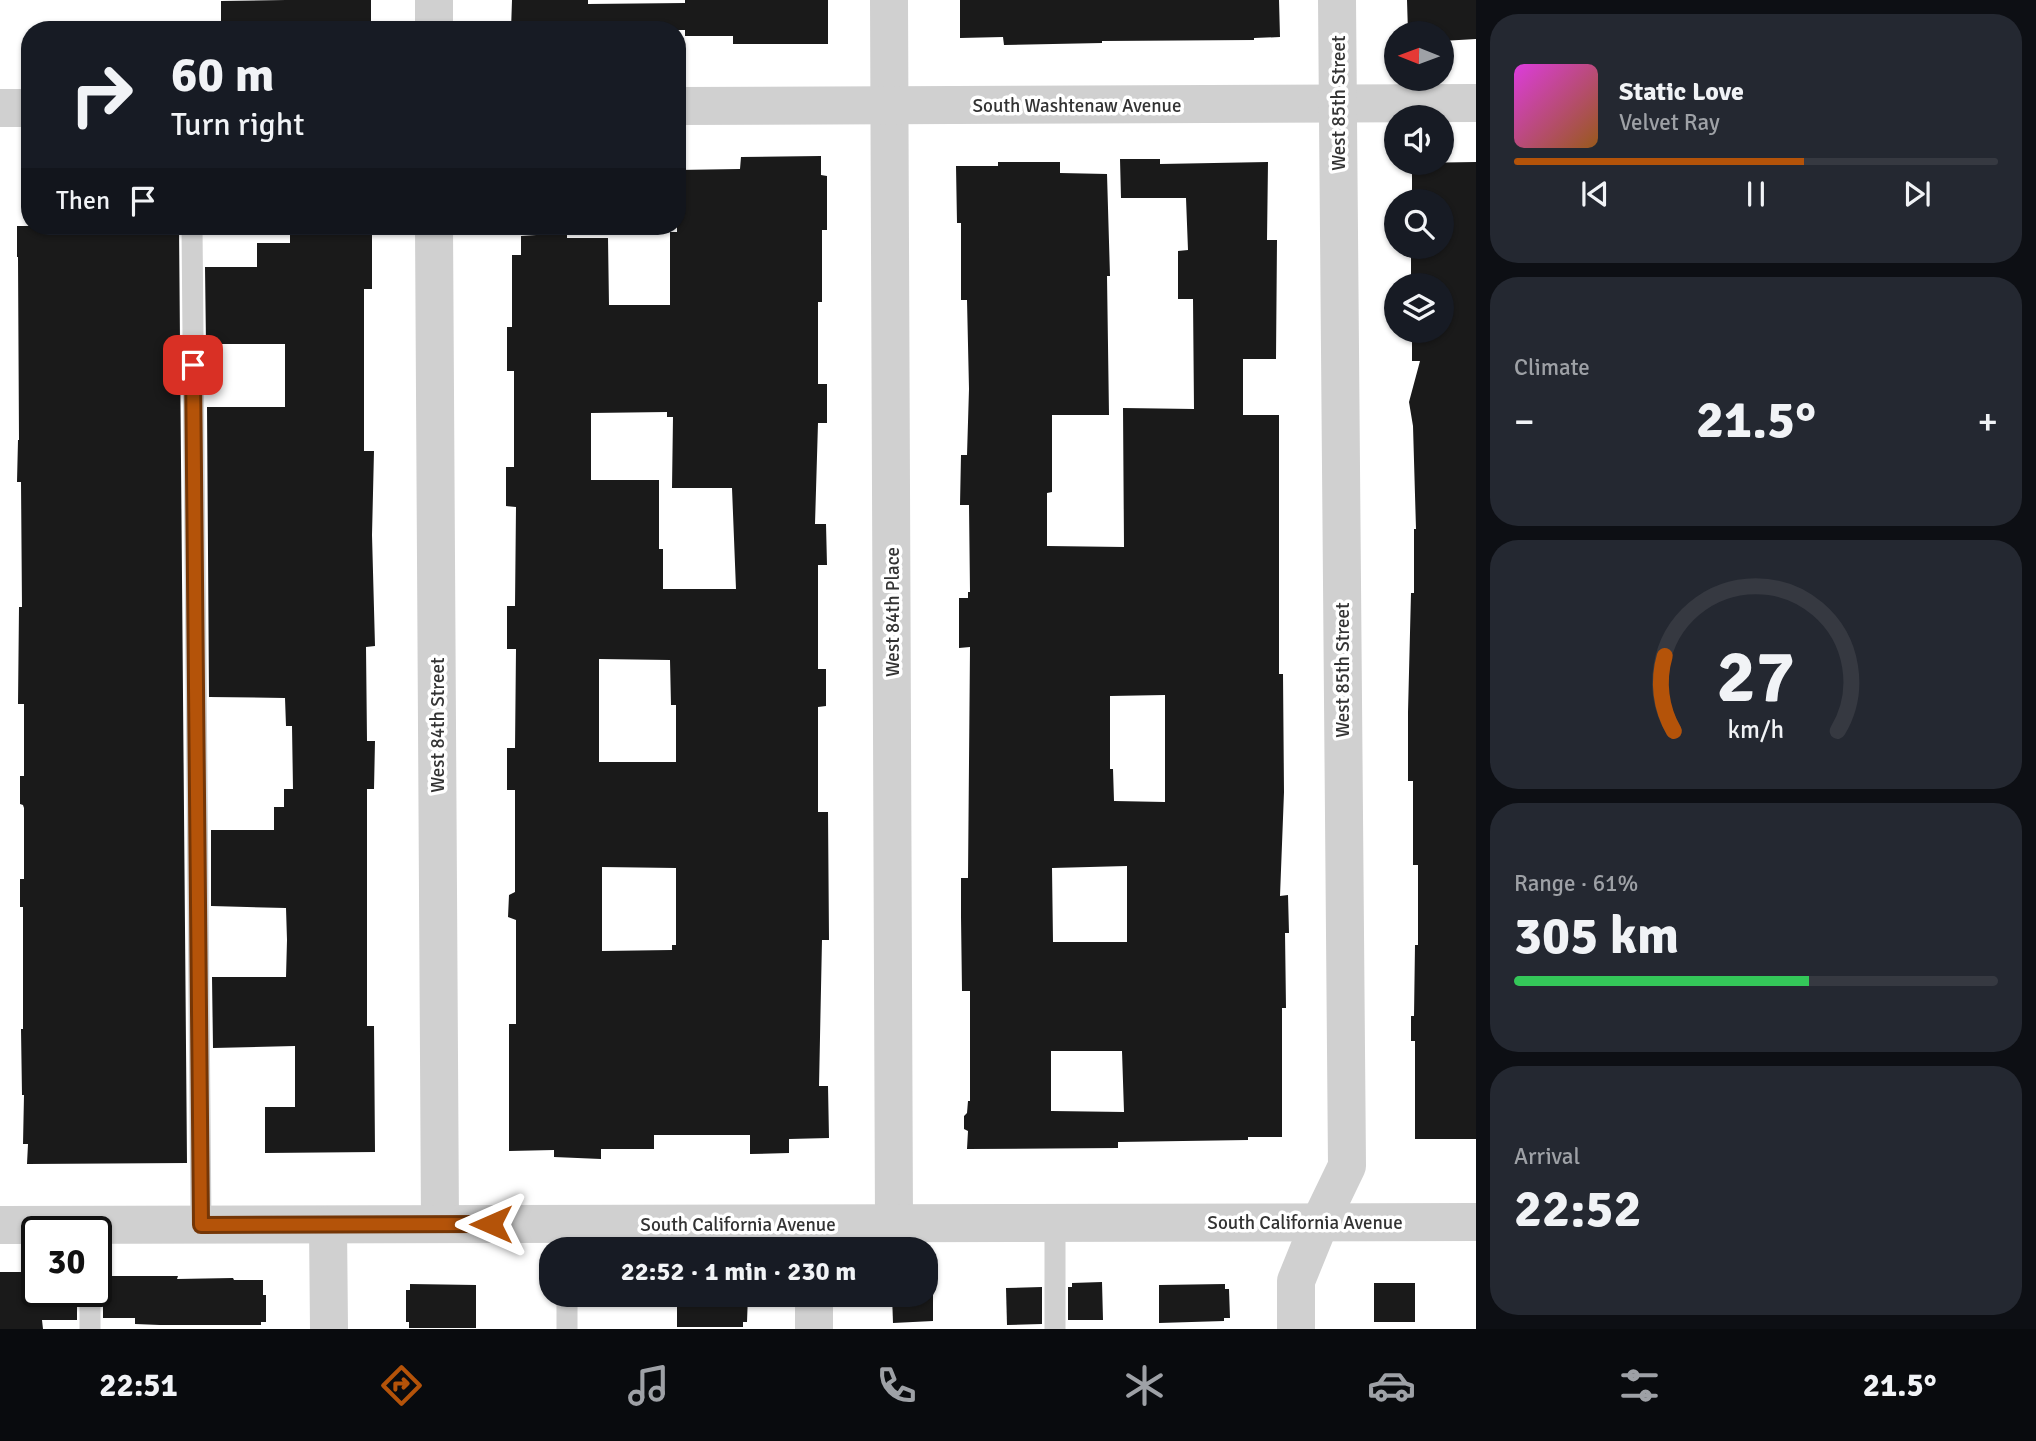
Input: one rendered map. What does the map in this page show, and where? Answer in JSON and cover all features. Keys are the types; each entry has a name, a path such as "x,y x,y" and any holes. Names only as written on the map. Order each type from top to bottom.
{"street":[{"path":"434,0 434,21"},
{"name":"West 84th Place","path":"889,0 894,1223"},
{"name":"West 85th Street","path":"1296,1329 1296,1281 1346,1166 1337,0"},
{"name":"South Washtenaw Avenue","path":"686,106 1476,103"},
{"path":"0,108 21,108"},
{"name":"West 84th Street","path":"434,235 440,1224"},
{"name":"South California Avenue","path":"112,1227 440,1224 566,1237 814,1236 894,1223 1476,1222"},
{"name":"South California Avenue","path":"0,1225 21,1226"},
{"path":"328,1225 329,1329"},
{"path":"814,1307 814,1329"}],"lane":[{"path":"192,235 201,1225"},
{"path":"1055,1223 1055,1329"},
{"path":"90,1307 90,1329"},
{"path":"567,1307 567,1329"}],"building":[{"path":"371,0 371,21 221,21 221,1"},
{"path":"512,0 588,0 588,4 685,3 685,0 828,0 828,44 733,44 733,36 686,36 686,21 511,21"},
{"path":"960,0 1279,0 1280,37 1254,40 1004,45 1003,37 960,38"},
{"path":"1407,0 1476,0 1476,39 1454,40 1454,21 1408,21"},
{"path":"821,156 821,175 827,176 827,230 822,230 822,302 818,302 818,384 827,384 827,423 818,423 815,524 826,524 827,565 818,565 818,669 826,669 826,706 818,707 818,812 828,812 829,940 822,940 819,1086 828,1086 829,1138 789,1139 789,1153 750,1154 750,1135 654,1135 654,1149 601,1149 601,1159 554,1157 554,1150 509,1151 509,1024 516,1024 516,920 508,917 509,895 515,892 515,790 507,790 507,748 515,748 516,649 507,649 507,606 515,606 516,507 506,506 506,467 514,467 514,371 507,371 507,327 512,327 512,255 521,255 521,236 608,238 609,305 670,305 670,235 686,235 686,170 740,169 741,157","holes":["667,412 667,417 673,417 672,488 732,488 736,589 663,589 663,549 659,549 659,480 591,480 591,413","599,659 670,660 671,705 676,705 676,762 599,762","602,867 676,868 676,945 672,945 672,950 602,951"]},
{"path":"1120,159 1160,159 1160,164 1268,162 1267,240 1277,240 1276,359 1243,359 1243,415 1279,415 1279,674 1283,674 1284,792 1280,896 1288,895 1289,933 1285,933 1286,1008 1282,1008 1282,1137 1118,1142 1118,1148 967,1149 968,1131 964,1129 964,1116 970,1101 970,991 962,991 961,878 968,878 970,647 959,648 959,598 968,598 970,592 969,505 960,505 961,455 967,455 969,389 967,300 961,300 961,223 957,223 956,166 998,166 998,162 1060,162 1060,173 1107,174 1110,276 1107,276 1109,415 1052,415 1052,492 1047,493 1047,546 1124,547 1123,408 1194,409 1193,299 1178,299 1178,251 1188,250 1186,198 1121,198","holes":["1165,695 1165,802 1114,801 1113,769 1110,769 1110,696","1127,866 1127,942 1053,942 1052,868","1051,1051 1122,1051 1124,1112 1051,1111"]},
{"path":"1454,162 1476,162 1476,1139 1415,1139 1415,1041 1411,1041 1411,1016 1414,1016 1415,945 1418,945 1418,865 1413,865 1413,781 1408,781 1408,712 1411,593 1414,593 1416,529 1413,426 1409,402 1420,361 1412,361 1412,343 1454,343 1454,273 1411,273 1411,259 1454,259 1454,189 1412,189 1412,175 1454,175"},
{"path":"17,226 21,226 21,235 179,235 187,1163 27,1164 28,1144 23,1144 23,907 20,907 20,879 24,879 24,808 20,804 20,776 24,776 24,704 18,704 19,607 22,607 21,482 17,482"},
{"path":"290,235 372,235 372,289 364,289 364,451 374,451 372,535 375,646 366,647 367,741 375,741 374,789 367,789 367,1026 374,1026 375,1152 265,1153 265,1107 295,1107 295,1046 213,1048 212,977 286,977 287,940 286,908 211,906 211,830 274,830 274,807 284,807 284,789 293,789 292,726 286,726 285,698 209,697 207,407 285,407 285,344 206,344 205,267 257,267 257,243 290,243"},
{"path":"0,1272 21,1272 21,1307 77,1307 77,1320 42,1320 43,1329 0,1329"},
{"path":"112,1276 263,1280 263,1295 266,1295 266,1322 261,1322 261,1325 135,1324 135,1318 103,1318 103,1307 112,1307"},
{"path":"1102,1282 1103,1320 1068,1320 1068,1287 1072,1287 1072,1283"},
{"path":"1374,1283 1415,1283 1415,1322 1374,1322"},
{"path":"410,1284 476,1285 476,1328 409,1328 409,1322 406,1322 406,1290 410,1290"},
{"path":"1225,1284 1225,1289 1229,1289 1230,1318 1224,1318 1224,1321 1159,1323 1159,1285"},
{"path":"1042,1287 1042,1324 1007,1325 1006,1288"},
{"path":"677,1307 748,1307 747,1322 743,1322 743,1327 677,1327"},
{"path":"892,1307 933,1307 933,1321 893,1323"}],"route":[{"path":"193,365 201,1225 491,1224"}]}
